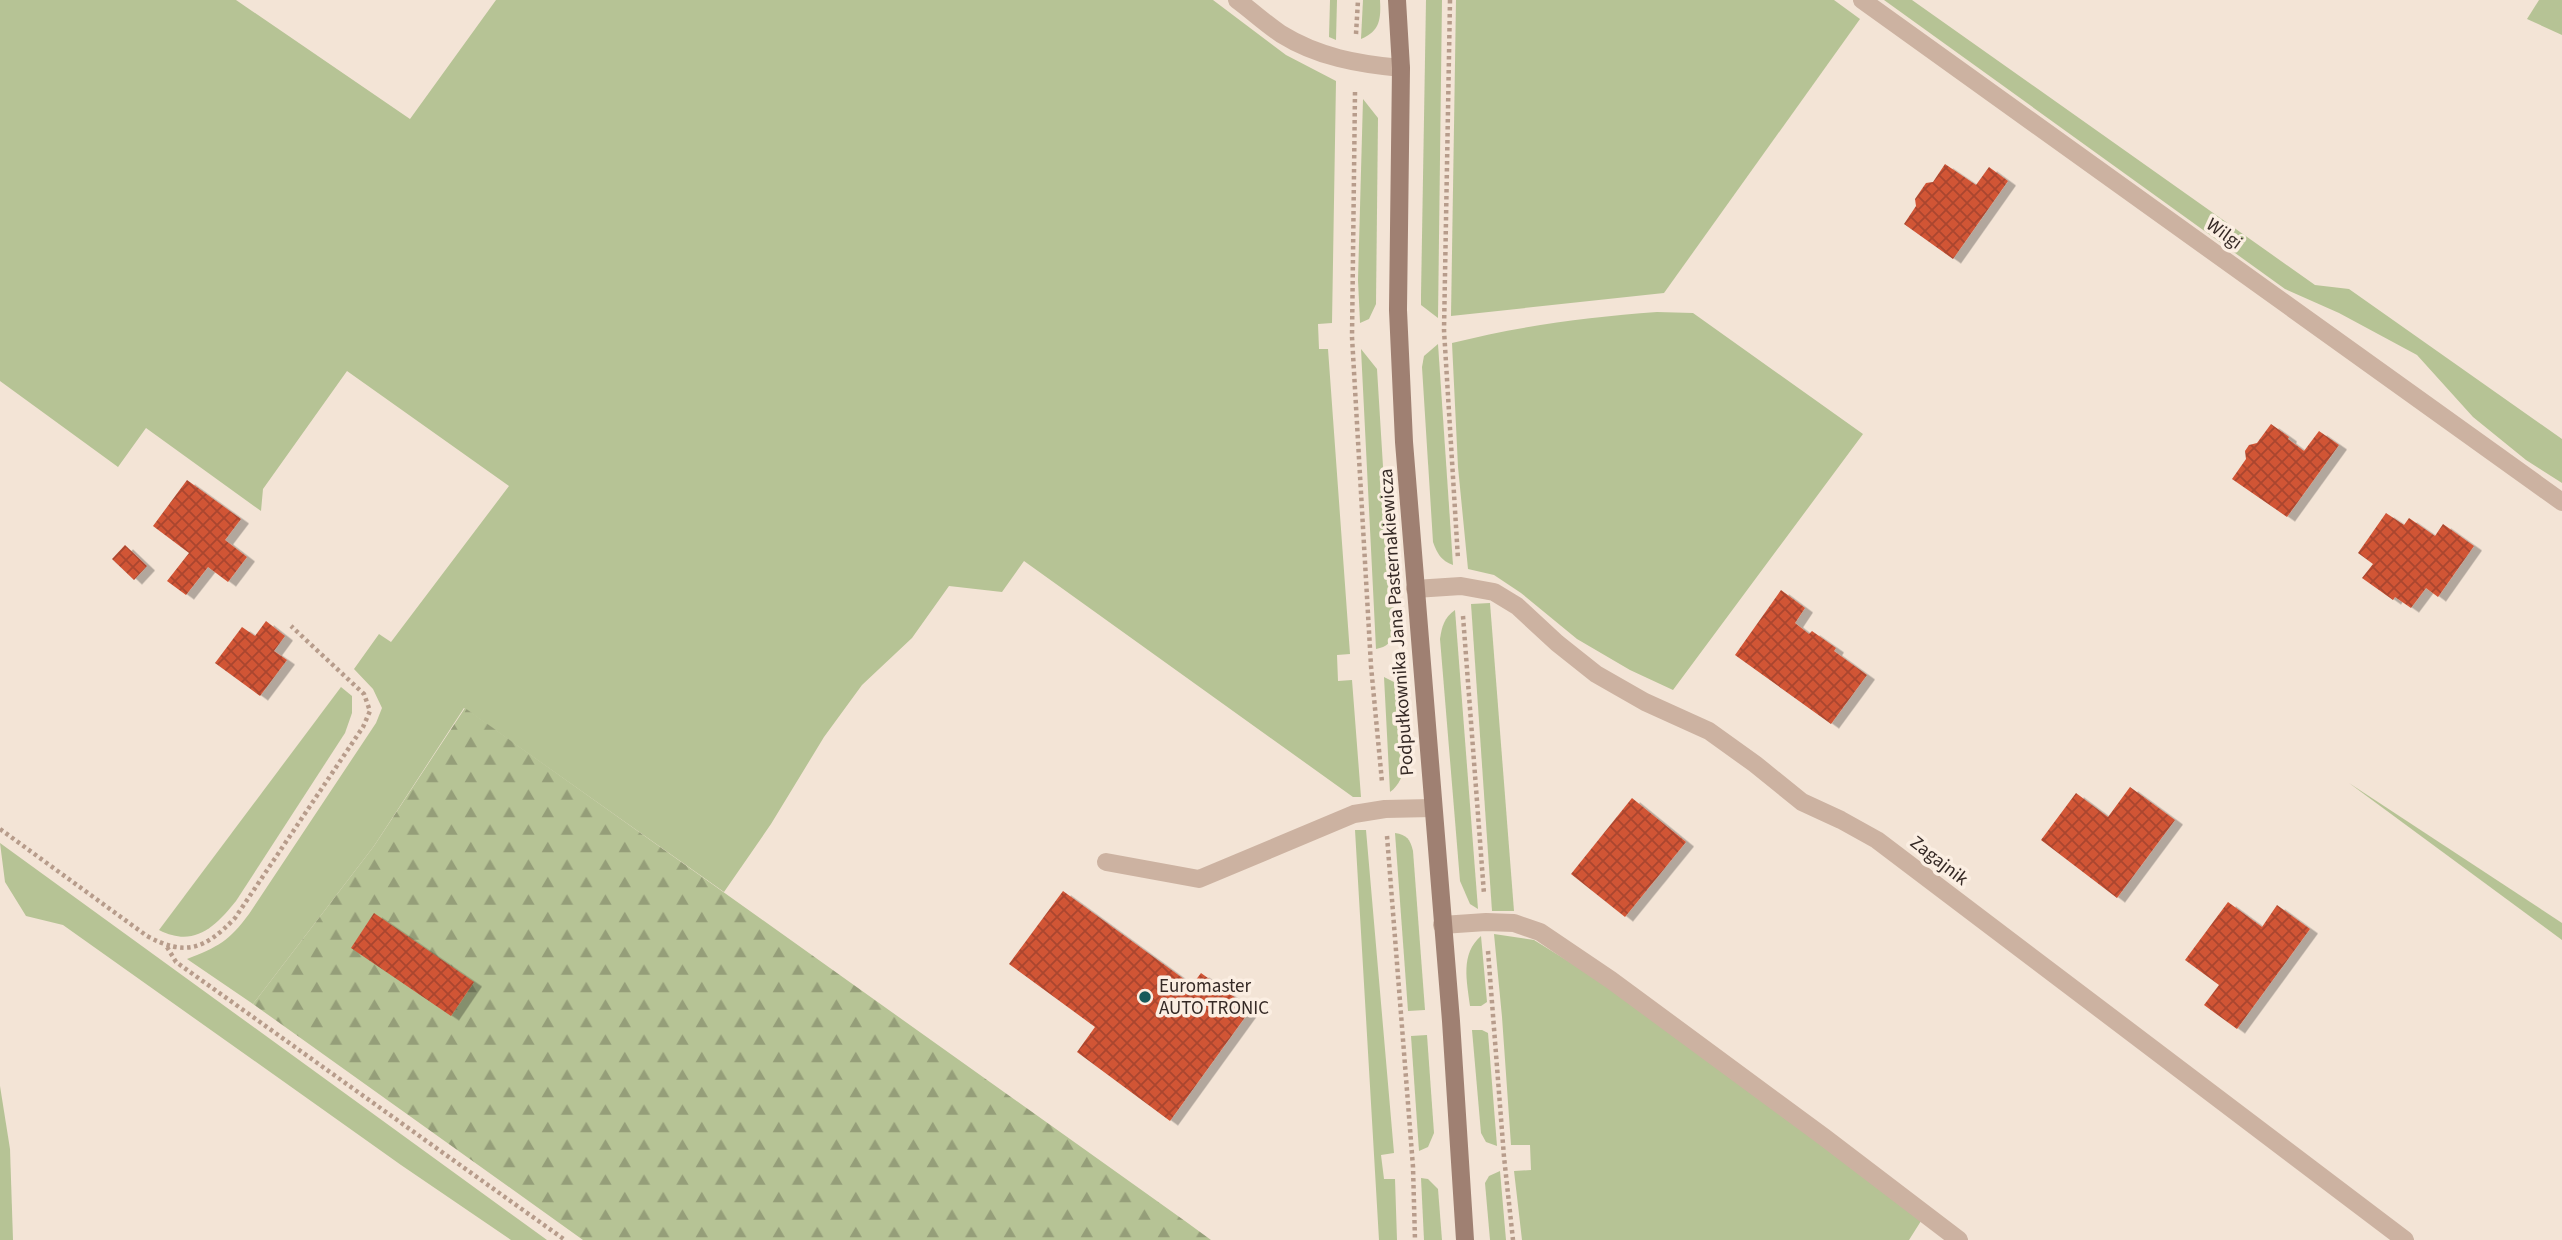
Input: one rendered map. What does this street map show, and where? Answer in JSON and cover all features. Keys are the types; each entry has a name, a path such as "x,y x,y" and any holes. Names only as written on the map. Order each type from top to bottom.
{"street":[{"path":"1237,0 1281,34 1317,51 1355,64 1401,68"},
{"name":"Podpułkownika Jana Pasternakiewicza","path":"1397,0 1401,68 1398,310 1404,442 1451,1021 1465,1240"},
{"name":"Wilgi","path":"1862,0 2562,502"},
{"name":"Zagajnik","path":"1415,589 1461,586 1494,592 1517,606 1556,643 1596,674 1645,702 1709,731 1802,802 1877,840 2405,1240"},
{"path":"1106,862 1199,879 1354,814 1385,809 1432,808"},
{"path":"1442,925 1514,923 1540,932 1611,980 1959,1240"}],"path":[{"path":"1358,0 1352,337 1371,666 1413,1167 1415,1240"},
{"path":"0,829 148,936 167,946 188,949 209,941 235,918 363,727 370,711 364,694 291,626"},
{"path":"167,946 176,962 565,1240"}],"green space":[{"path":"0,0 236,0 410,119 496,0 1213,0 1286,55 1336,81 1332,323 1318,324 1319,349 1328,349 1350,654 1337,655 1338,681 1352,680 1361,797 1353,797 1024,561 1002,592 949,586 912,638 862,685 824,737 771,824 724,892 464,708 374,846 253,1004 187,959 222,942 249,914 376,723 382,708 373,689 354,669 379,634 391,642 509,486 347,371 263,489 261,511 146,428 118,467 0,381"},
{"path":"1330,0 1337,0 1336,40 1329,37"},
{"path":"1363,0 1380,0 1380,13 1376,28 1361,39"},
{"path":"1426,0 1442,0 1438,318 1421,305"},
{"path":"1456,0 1834,0 1860,19 1664,293 1451,316"},
{"path":"1884,0 1912,0 2315,285 2349,289 2562,439 2562,483 2526,460 2473,417 2417,355 2339,313 2285,289"},
{"path":"2539,0 2562,0 2562,35 2527,19"},
{"path":"1363,99 1378,118 1376,304 1369,319 1360,323 1358,280"},
{"path":"1657,312 1693,313 1863,434 1673,690 1630,670 1577,639 1521,593 1494,575 1468,569 1458,467 1452,343 1554,323"},
{"path":"1438,344 1453,565 1440,556 1433,542 1422,367 1424,356"},
{"path":"1361,349 1377,369 1396,632 1388,643 1376,649"},
{"path":"1490,603 1514,911 1492,911 1471,604"},
{"path":"1455,610 1478,909 1470,904 1460,881 1440,639 1444,623"},
{"path":"1384,677 1396,683 1400,693 1406,746 1403,773 1390,792"},
{"path":"341,687 352,696 352,713 345,733 236,901 212,926 193,936 171,935 159,930"},
{"path":"465,708 1211,1240 583,1240 253,1004 374,846"},
{"path":"2349,783 2562,923 2562,940"},
{"path":"1355,830 1366,830 1394,1153 1381,1155 1384,1179 1395,1179 1397,1240 1379,1240"},
{"path":"1395,833 1407,838 1413,851 1425,1010 1408,1011"},
{"path":"0,843 547,1240 511,1240 63,925 26,916 5,882"},
{"path":"1494,934 1534,940 1605,984 1838,1155 1921,1221 1909,1240 1522,1240 1514,1171 1531,1170 1530,1145 1511,1145"},
{"path":"1481,936 1487,1002 1481,1006 1470,1006 1468,959 1474,943"},
{"path":"1472,1030 1488,1033 1497,1146 1486,1142 1481,1133"},
{"path":"1427,1035 1434,1133 1428,1147 1419,1151 1411,1036"},
{"path":"0,1086 10,1149 13,1240 0,1240"},
{"path":"1500,1171 1506,1240 1490,1240 1485,1183 1489,1176"},
{"path":"1421,1178 1428,1179 1438,1189 1442,1240 1424,1240"}],"building":[{"path":"1945,164 1976,185 1989,167 2008,181 1953,259 1904,224 1916,206 1915,199 1926,183 1933,182"},
{"path":"2271,424 2304,451 2319,431 2339,445 2287,517 2232,479 2246,459 2245,451 2249,445 2257,443"},
{"path":"187,480 241,519 225,540 247,557 228,582 208,567 186,595 167,581 189,553 153,526"},
{"path":"2386,513 2404,525 2409,518 2435,536 2443,524 2474,546 2438,597 2426,588 2411,608 2395,597 2393,600 2362,578 2373,564 2358,553"},
{"path":"125,545 147,566 134,580 112,559"},
{"path":"1781,590 1805,608 1795,623 1809,634 1812,631 1836,648 1834,651 1867,675 1831,724 1735,655"},
{"path":"266,621 285,636 274,651 287,660 260,696 215,663 242,627 255,636"},
{"path":"2130,787 2175,820 2117,898 2041,840 2076,793 2108,817"},
{"path":"1632,798 1686,842 1625,917 1571,874"},
{"name":"Euromaster AUTO TRONIC","path":"1063,891 1192,985 1201,973 1251,1009 1170,1121 1077,1052 1095,1027 1009,964"},
{"path":"2228,902 2262,927 2277,905 2310,929 2237,1029 2204,1005 2219,985 2185,960"},
{"path":"374,913 474,982 451,1016 351,948"}],"place":[{"name":"Euromaster AUTO TRONIC","path":"1145,997"}]}
